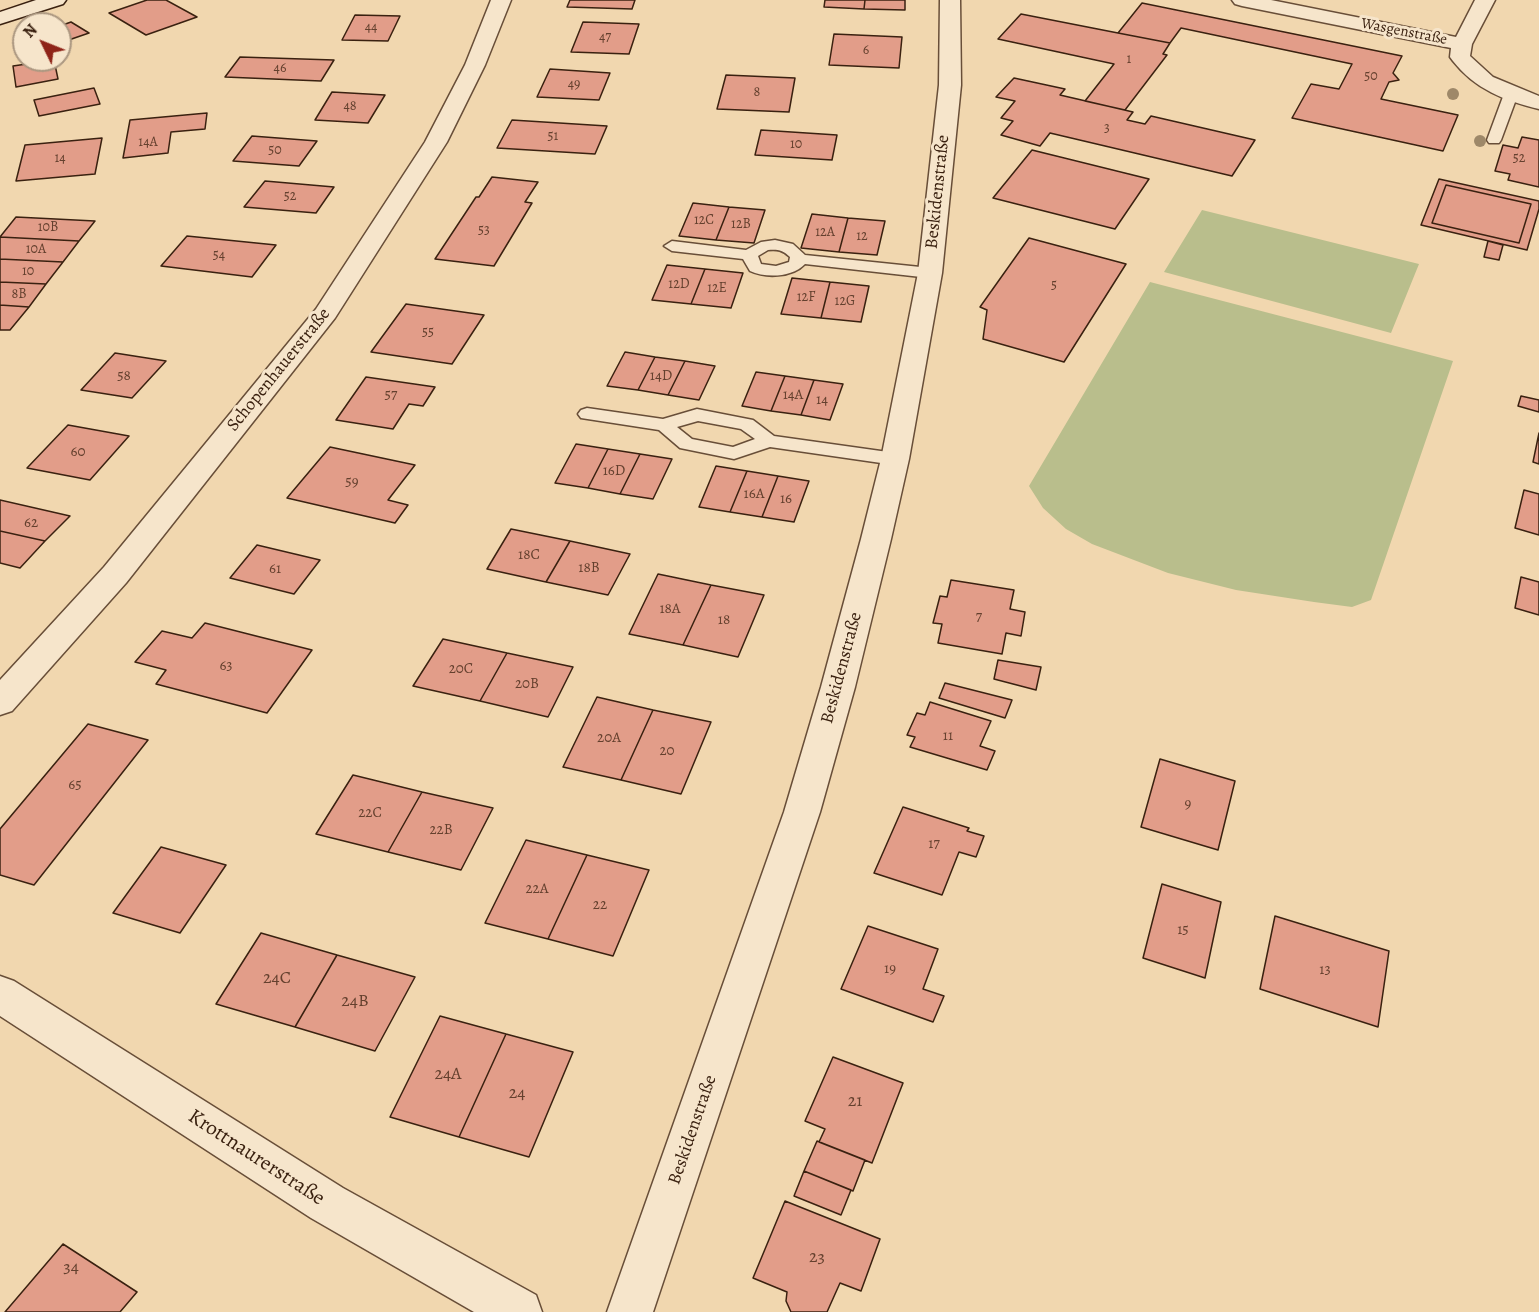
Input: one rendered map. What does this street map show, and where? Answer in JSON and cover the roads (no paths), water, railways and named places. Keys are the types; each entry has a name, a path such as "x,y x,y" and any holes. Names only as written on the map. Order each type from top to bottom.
{"street":[{"path":"0,18 56,0"},
{"name":"Schopenhauerstraße","path":"0,702 115,575 327,313 436,142 475,65 501,0"},
{"name":"Beskidenstraße","path":"630,1312 802,812 838,687 895,459 930,273 950,85 950,0"},
{"name":"Wasgenstraße","path":"1242,0 1462,44 1460,57 1469,70 1481,80 1511,94 1539,103"},
{"path":"1462,44 1485,0"},
{"name":"Krottnaurerstraße","path":"0,994 327,1203 519,1312"}],"lane":[{"path":"1494,140 1511,94"},
{"path":"777,244 792,249 797,253 798,259 797,264 788,269 765,271 755,267 750,261 750,255 756,249 777,244"},
{"path":"672,246 750,255"},
{"path":"798,259 930,273"},
{"path":"587,414 664,424 697,415 747,424 769,441"},
{"path":"664,424 686,444 734,453 769,441 895,459"}]}
